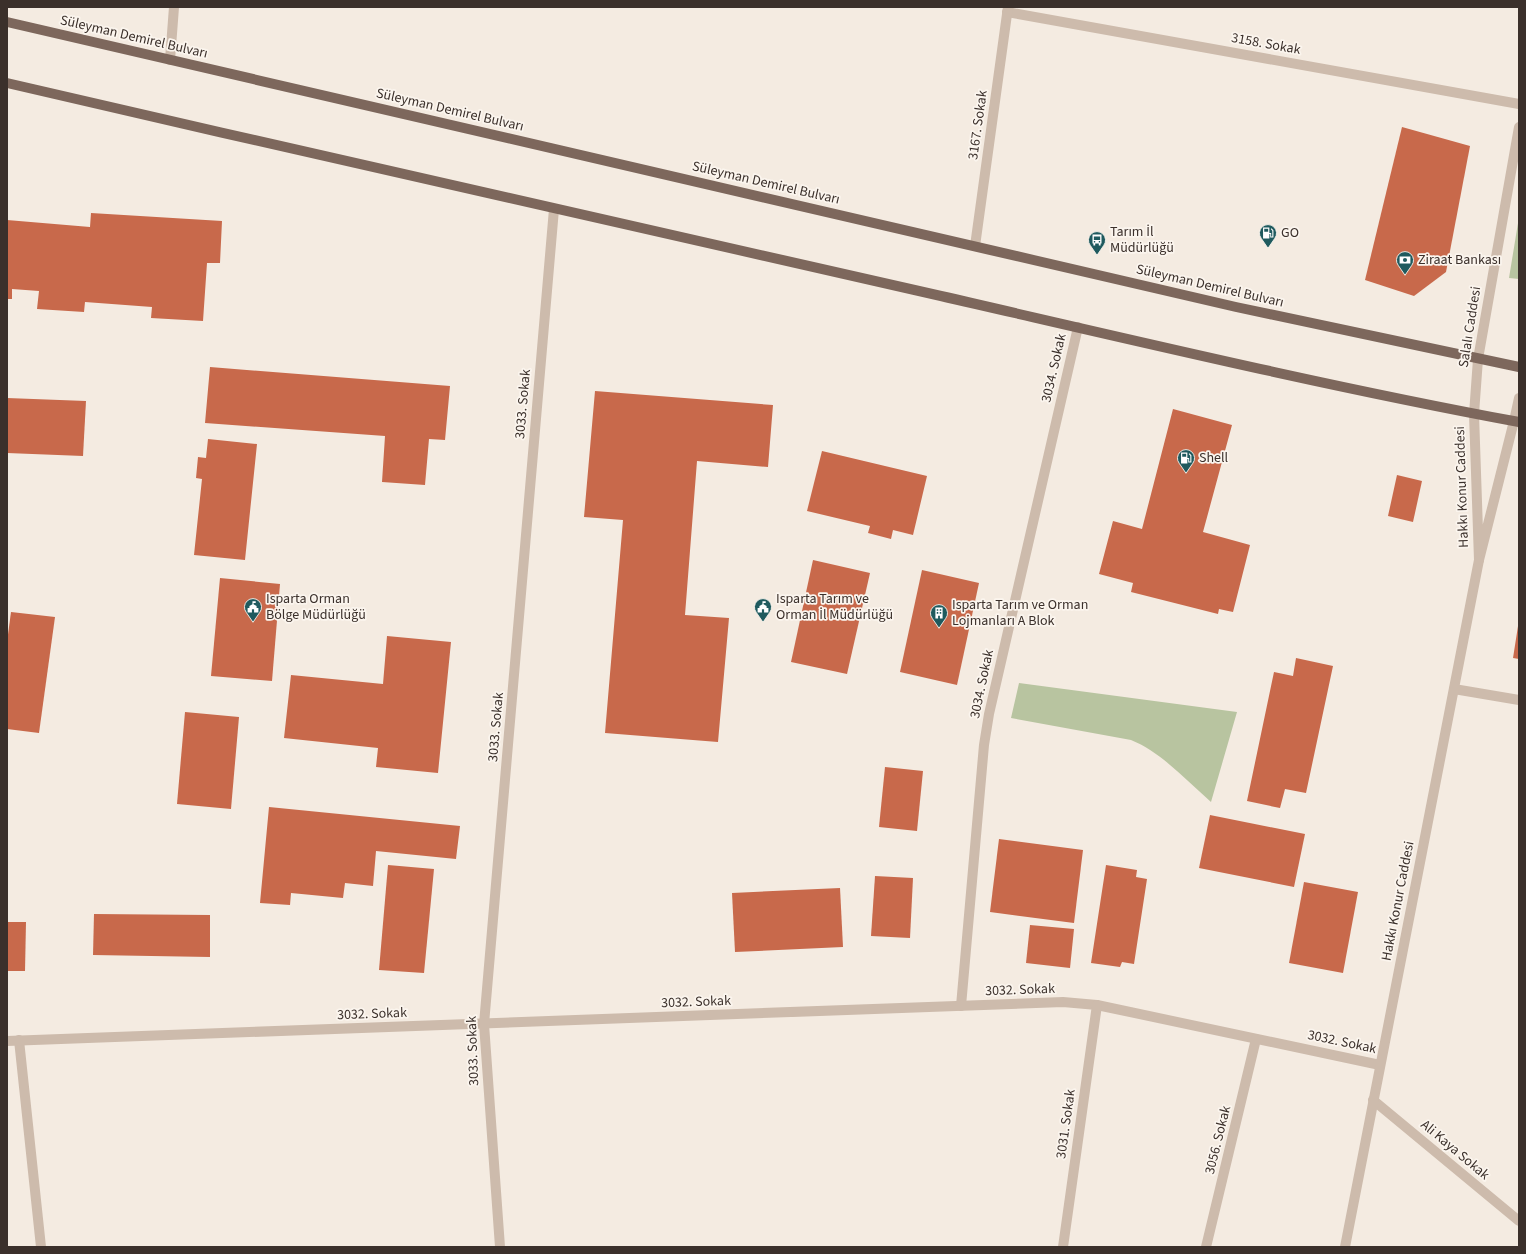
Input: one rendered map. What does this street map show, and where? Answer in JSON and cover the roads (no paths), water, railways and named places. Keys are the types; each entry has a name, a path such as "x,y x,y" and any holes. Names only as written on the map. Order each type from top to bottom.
{"main road":[{"name":"Süleyman Demirel Bulvarı","path":"7,22 1236,307 1519,367"},
{"path":"7,83 554,209 1078,327 1474,414 1517,422"}],"street":[{"path":"170,60 174,7"},
{"name":"3158. Sokak","path":"1007,9 1519,104"},
{"name":"3167. Sokak","path":"975,246 1007,9"},
{"name":"Salalı Caddesi","path":"1474,414 1478,358 1519,127"},
{"name":"3033. Sokak","path":"500,1247 484,1024 554,209"},
{"name":"3034. Sokak","path":"962,1006 984,745 989,714 1078,327"},
{"path":"1517,422 1519,398"},
{"name":"Hakkı Konur Caddesi","path":"1474,414 1479,560"},
{"name":"Hakkı Konur Caddesi","path":"1345,1247 1479,560 1517,422"},
{"path":"1454,689 1519,700"},
{"name":"3032. Sokak","path":"7,1041 1063,1002 1097,1005 1380,1065"},
{"name":"3031. Sokak","path":"1063,1247 1097,1005"},
{"name":"3056. Sokak","path":"1206,1247 1256,1039"},
{"path":"19,1040 41,1247"},
{"name":"Ali Kaya Sokak","path":"1373,1100 1519,1221"}],"place":[{"name":"GO","path":"1268,248"},
{"name":"Tarım İl Müdürlüğü","path":"1097,255"},
{"name":"Ziraat Bankası","path":"1405,275"},
{"name":"Shell","path":"1186,473"},
{"name":"Isparta Orman Bölge Müdürlüğü","path":"253,622"},
{"name":"Isparta Tarım ve Orman İl Müdürlüğü","path":"763,622"},
{"name":"Isparta Tarım ve Orman Lojmanları A Blok","path":"939,628"}]}
